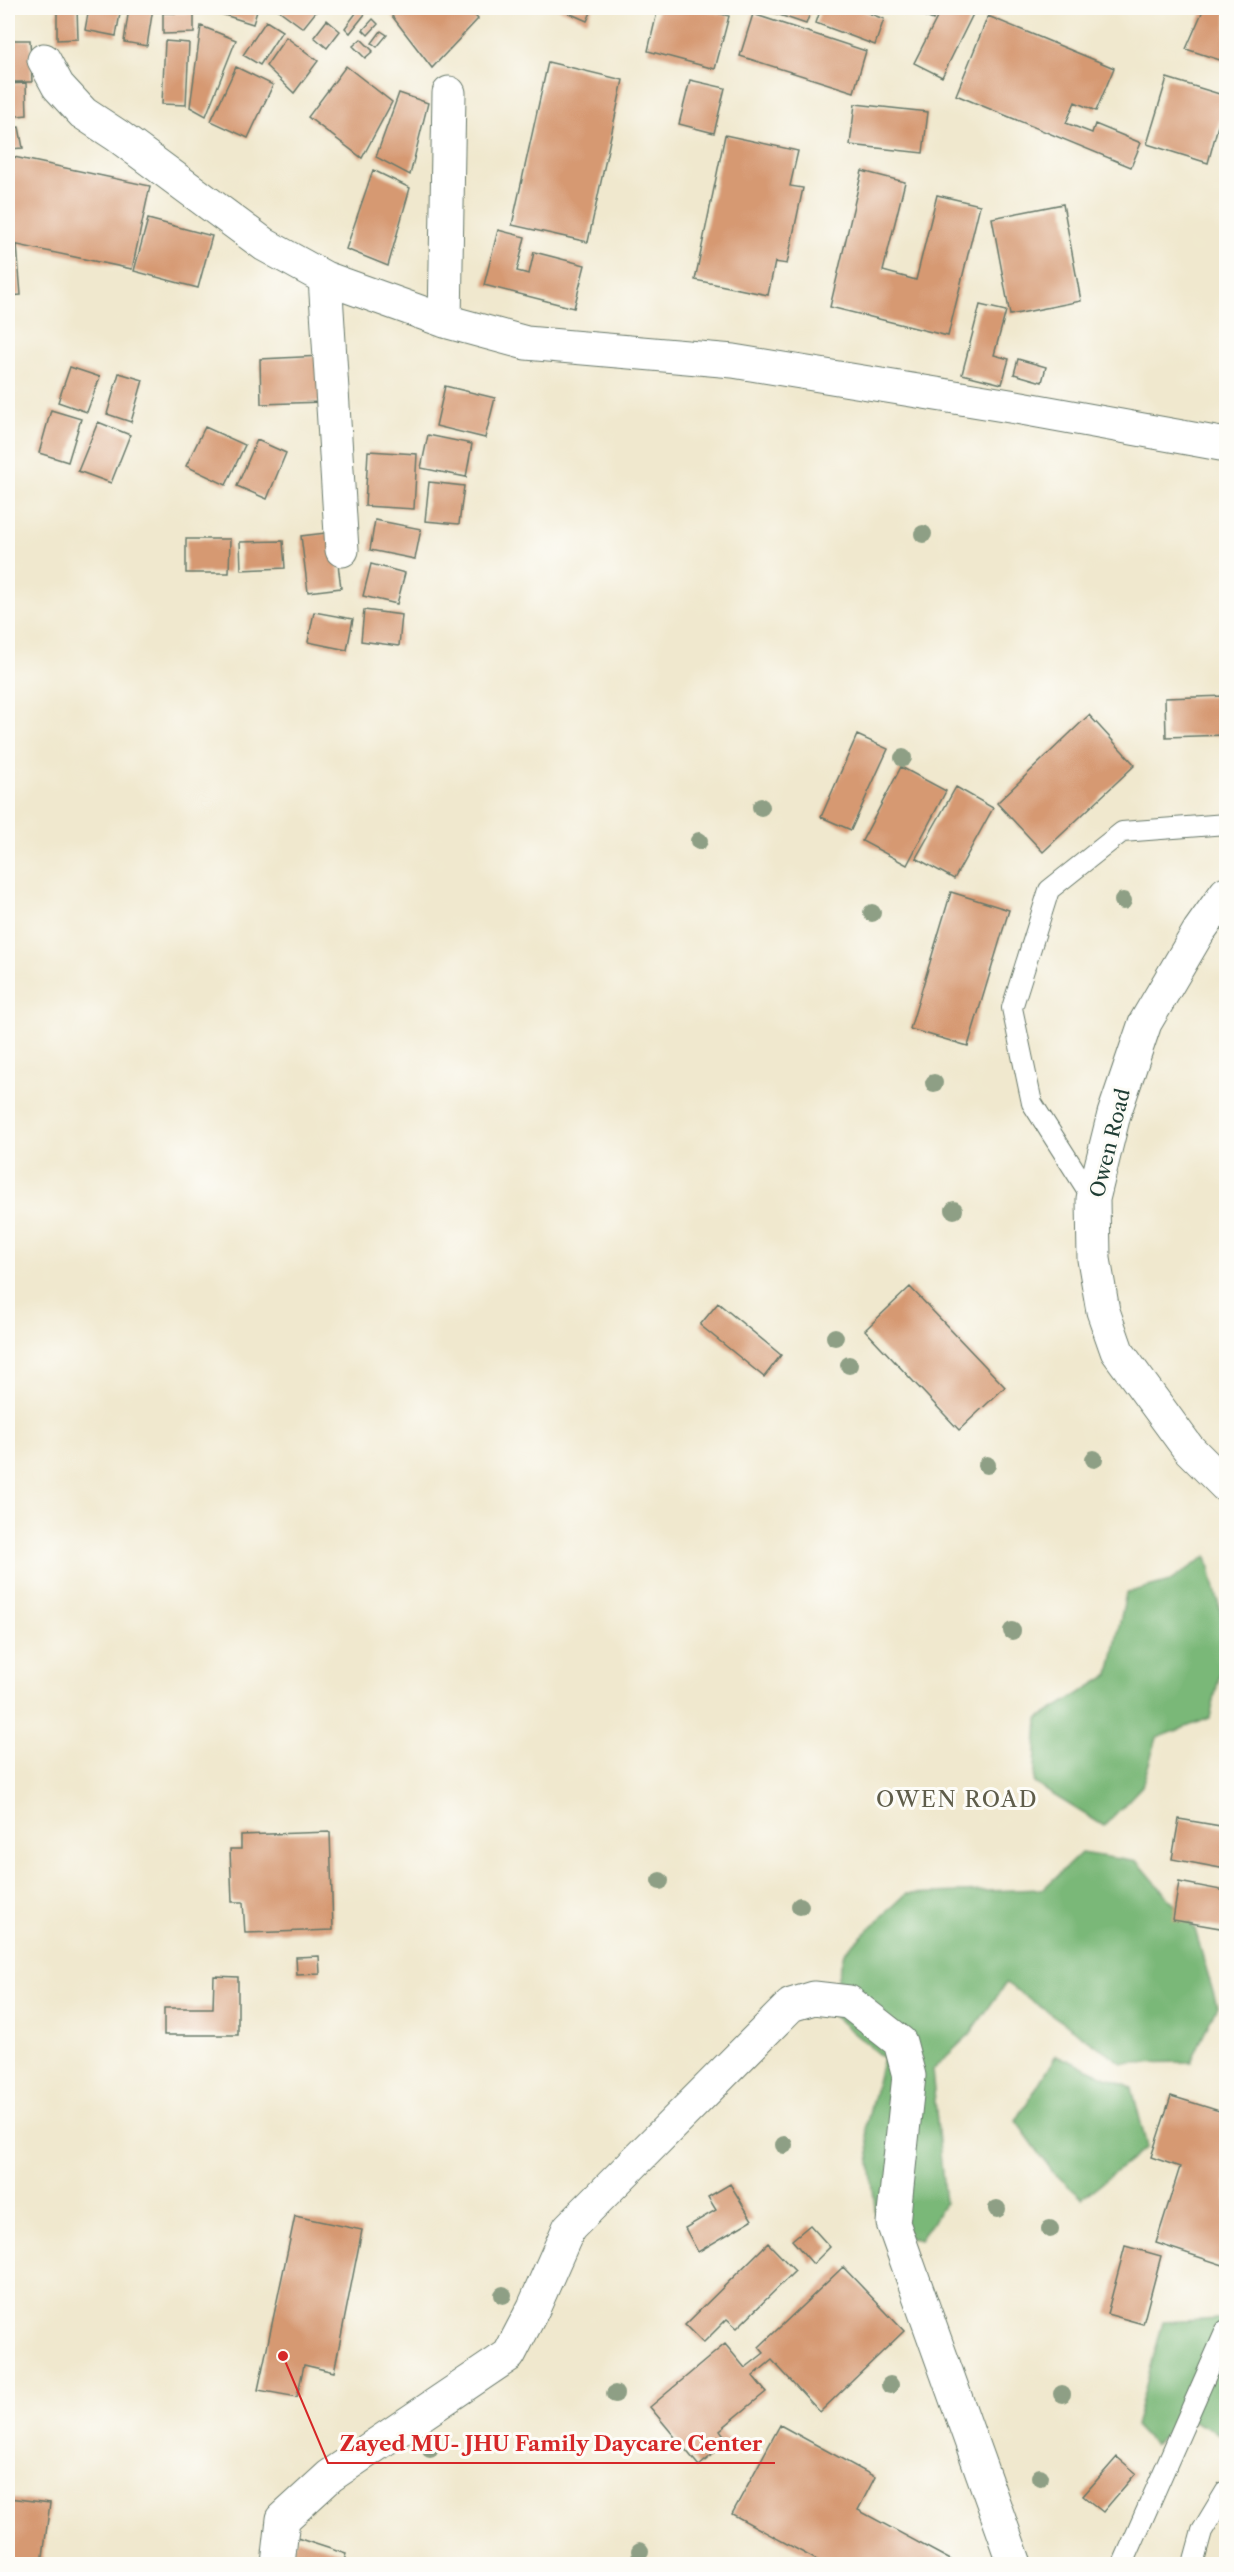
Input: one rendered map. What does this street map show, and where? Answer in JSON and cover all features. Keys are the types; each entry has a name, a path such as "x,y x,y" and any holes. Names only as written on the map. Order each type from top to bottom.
{"street":[{"path":"44,60 58,86 83,113 118,136 256,239 325,279 445,321 526,343 733,361 1016,407 1227,445"},
{"path":"445,321 448,93"},
{"path":"325,279 342,550"},
{"name":"Owen Road","path":"1227,893 1199,931 1145,1023 1114,1114 1093,1198 1094,1259 1103,1311 1117,1351 1188,1448 1227,1486"},
{"path":"278,2565 283,2519 330,2476 509,2355 534,2307 569,2228 791,2005 814,1998 849,2002 900,2042 909,2076 893,2223 1015,2565"}],"lane":[{"path":"1093,1198 1032,1103 1012,1008 1049,890 1122,832 1227,824"},
{"path":"1123,2565 1227,2330"},
{"path":"1193,2565 1202,2531 1227,2491"}],"green space":[{"path":"1207,1556 1226,1634 1226,1646 1210,1718 1157,1738 1142,1786 1104,1826 1034,1783 1038,1719 1109,1675 1126,1593 1170,1581"},
{"path":"1081,1853 1138,1862 1195,1929 1217,2006 1191,2062 1122,2063 1006,1983 970,2034 932,2070 945,2203 920,2240 877,2226 866,2126 883,2058 829,2012 844,1953 906,1894 1043,1889"},
{"path":"1056,2055 1132,2088 1147,2147 1082,2198 1052,2171 1016,2121"},
{"path":"1220,2319 1226,2328 1226,2437 1189,2419 1153,2445 1135,2426 1163,2322"}],"building":[{"path":"57,8 77,8 78,39 57,40"},
{"path":"89,8 121,8 116,36 85,30"},
{"path":"129,8 153,8 147,46 124,42"},
{"path":"202,8 258,8 253,24"},
{"path":"276,8 319,8 303,28"},
{"path":"400,8 468,8 478,19 432,68 392,16"},
{"path":"557,8 593,8 587,21"},
{"path":"658,8 698,8 729,16 715,69 648,51"},
{"path":"759,8 812,8 806,24"},
{"path":"821,8 855,8 884,19 875,45 816,23"},
{"path":"919,8 938,8 933,20 917,13"},
{"path":"942,8 965,8 974,12 942,77 914,63"},
{"path":"1204,8 1226,8 1226,62 1186,49"},
{"path":"359,9 365,14 350,33 345,28"},
{"path":"163,13 194,13 194,33 163,34"},
{"path":"753,14 866,51 854,92 740,56"},
{"path":"988,16 1114,68 1096,111 1075,102 1066,123 1092,133 1095,124 1141,143 1131,167 956,95"},
{"path":"373,19 378,24 368,35 363,30"},
{"path":"327,20 340,31 327,48 314,37"},
{"path":"266,21 282,31 260,65 243,55"},
{"path":"201,26 236,40 206,116 190,107"},
{"path":"381,31 387,35 377,47 372,43"},
{"path":"286,37 318,61 294,93 266,66"},
{"path":"361,39 373,51 365,58 353,46"},
{"path":"8,40 30,40 32,82 8,82"},
{"path":"165,41 189,43 186,105 162,104"},
{"path":"548,62 623,80 588,242 512,225"},
{"path":"346,66 392,102 362,158 308,117"},
{"path":"236,67 273,85 248,138 211,121"},
{"path":"1167,78 1226,96 1208,163 1147,144"},
{"path":"690,80 725,88 714,133 679,124"},
{"path":"26,83 27,115 8,117 8,84"},
{"path":"399,93 428,103 410,175 376,157"},
{"path":"855,104 928,112 923,153 850,145"},
{"path":"19,127 23,148 8,149 8,128"},
{"path":"725,135 798,151 790,186 803,188 787,264 775,262 768,295 695,280"},
{"path":"14,157 150,186 132,269 8,243 8,187"},
{"path":"373,170 410,188 388,266 346,249"},
{"path":"862,171 905,182 883,271 916,280 937,195 980,205 948,336 830,307"},
{"path":"1063,204 1081,301 1010,315 992,218"},
{"path":"148,219 212,236 198,288 134,271"},
{"path":"498,230 525,237 517,271 529,274 534,252 585,265 574,308 484,285"},
{"path":"17,245 21,295 8,296 8,246"},
{"path":"980,305 1006,311 994,355 1009,359 1002,384 962,374"},
{"path":"322,356 323,402 261,404 260,359"},
{"path":"1018,359 1046,367 1042,382 1014,374"},
{"path":"70,367 100,377 87,412 58,402"},
{"path":"119,373 143,380 131,422 107,414"},
{"path":"445,386 495,398 485,438 436,426"},
{"path":"51,410 81,419 68,462 39,453"},
{"path":"98,422 130,435 111,483 78,471"},
{"path":"205,427 245,445 226,485 186,466"},
{"path":"428,435 472,444 466,477 421,468"},
{"path":"257,440 286,453 267,499 237,486"},
{"path":"368,451 417,454 414,509 365,506"},
{"path":"429,482 464,486 459,524 425,521"},
{"path":"375,520 421,529 415,559 370,550"},
{"path":"334,532 341,588 308,592 301,536"},
{"path":"186,539 230,539 229,573 186,573"},
{"path":"283,541 285,568 241,570 240,542"},
{"path":"371,564 405,573 397,604 363,596"},
{"path":"364,610 402,615 399,646 361,641"},
{"path":"314,612 353,619 347,650 308,642"},
{"path":"1226,696 1226,735 1166,737 1165,698"},
{"path":"1089,715 1135,765 1043,852 997,803"},
{"path":"857,735 888,749 851,830 821,817"},
{"path":"901,767 946,791 907,865 862,841"},
{"path":"956,787 993,808 954,879 916,858"},
{"path":"951,892 1009,910 968,1046 910,1029"},
{"path":"910,1287 1005,1387 959,1430 865,1330"},
{"path":"718,1303 781,1355 764,1377 700,1325"},
{"path":"1179,1819 1226,1827 1226,1869 1172,1859"},
{"path":"330,1832 333,1930 245,1933 243,1902 232,1902 230,1849 241,1849 241,1835"},
{"path":"1179,1882 1226,1891 1226,1929 1173,1920"},
{"path":"319,1956 320,1974 297,1975 296,1957"},
{"path":"214,1976 238,1977 238,2035 164,2035 164,2008 213,2008"},
{"path":"1171,2096 1226,2113 1226,2266 1156,2243 1180,2167 1151,2157"},
{"path":"730,2184 752,2220 698,2252 685,2228 716,2210 708,2197"},
{"path":"295,2216 362,2230 334,2372 304,2365 297,2397 258,2390"},
{"path":"810,2225 830,2247 813,2264 792,2240"},
{"path":"768,2243 795,2271 737,2328 727,2319 703,2343 685,2325"},
{"path":"1125,2246 1161,2256 1143,2324 1107,2314"},
{"path":"843,2267 904,2331 820,2412 772,2360 753,2376 766,2392 720,2430 728,2441 699,2466 650,2407 725,2344 745,2368 764,2353 759,2347"},
{"path":"780,2425 875,2477 858,2510 958,2564 824,2564 732,2514"},
{"path":"1117,2457 1136,2473 1103,2512 1083,2496"},
{"path":"8,2498 50,2503 42,2564 8,2564"},
{"path":"297,2538 346,2554 343,2564 289,2564"}],"place":[{"name":"Zayed MU- JHU Family Daycare Center","path":"283,2356"}],"district":[{"name":"OWEN ROAD","path":"957,1799"}]}
